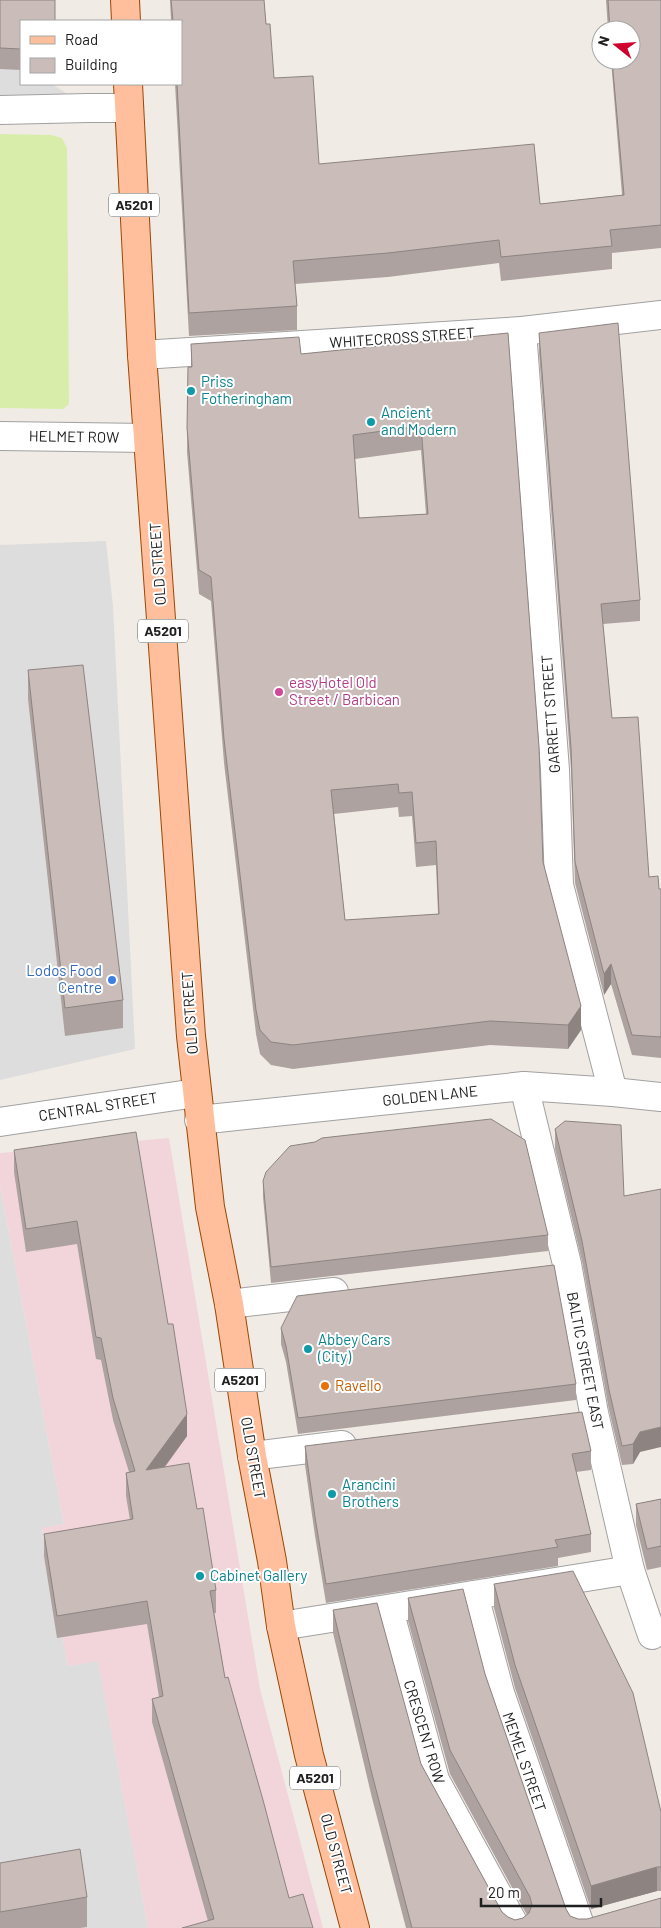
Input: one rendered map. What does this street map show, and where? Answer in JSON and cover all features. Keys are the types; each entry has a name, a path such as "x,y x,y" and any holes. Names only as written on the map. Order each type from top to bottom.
{"main road":[{"path":"125,0 126,20"},
{"name":"OLD STREET","path":"129,96 142,355 191,1036 199,1120 213,1226 229,1304 252,1456 272,1561 281,1626 309,1755 355,1928"}],"street":[{"path":"0,110 88,108 129,96"},
{"name":"WHITECROSS STREET","path":"142,355 522,330 661,315"},
{"name":"GARRETT STREET","path":"522,330 555,770 558,885 613,1092"},
{"name":"HELMET ROW","path":"0,436 148,438"},
{"name":"GOLDEN LANE","path":"199,1120 524,1086 613,1092 661,1098"},
{"name":"BALTIC STREET EAST","path":"524,1086 583,1414 630,1570 652,1635"},
{"name":"CENTRAL STREET","path":"0,1122 196,1093"},
{"path":"229,1304 357,1289"},
{"path":"252,1456 370,1441"},
{"path":"281,1626 630,1570"},
{"name":"MEMEL STREET","path":"474,1595 500,1693 582,1928"},
{"name":"CRESCENT ROW","path":"389,1610 435,1780 516,1928"},
{"path":"582,1928 609,1921"}],"shaded area":[{"path":"0,0 55,0 55,20 20,20 20,85 54,85 88,108 0,110"},
{"path":"106,541 113,606 135,1049 0,1080 0,545"},
{"path":"169,1138 260,1689 323,1928 148,1928 98,1661 68,1666 42,1528 64,1524 0,1186 0,1153"},
{"path":"0,1186 64,1524 42,1529 68,1666 98,1660 148,1928 0,1928"}],"green space":[{"path":"0,134 51,135 62,138 67,148 69,404 63,409 0,408"}],"building":[{"path":"0,0 55,0 55,20 20,20 20,49 0,48"},
{"path":"171,0 264,0 266,24 270,24 274,78 313,76 319,164 534,144 540,204 624,195 613,70 641,70 641,20 609,20 608,0 661,0 661,225 610,230 612,246 501,257 499,240 388,253 293,261 297,306 189,313 177,85 182,85 182,20 173,20"},
{"path":"618,323 640,600 601,604 612,718 638,717 649,877 658,876 659,889 661,889 661,1037 632,1035 611,964 604,974 575,862 571,748 539,333"},
{"path":"508,333 539,747 543,862 581,1006 568,1025 490,1021 293,1045 271,1042 260,1030 256,1010 224,739 211,577 199,570 187,428 188,367 192,367 191,344 299,337 301,354","holes":["421,426 428,514 359,518 353,435","398,784 399,793 412,792 416,843 436,841 439,914 345,920 331,790"]},
{"path":"83,665 123,1000 65,1008 28,670"},
{"path":"491,1119 525,1140 548,1235 271,1267 263,1181 266,1172 290,1146 315,1142 322,1138"},
{"path":"565,1121 621,1125 624,1196 661,1189 661,1427 640,1432 633,1444 622,1446 609,1390 582,1241 555,1129"},
{"path":"136,1132 168,1324 173,1324 187,1414 146,1470 189,1463 197,1509 203,1508 216,1590 210,1591 225,1678 228,1677 289,1898 303,1894 313,1928 182,1928 214,1919 152,1699 163,1696 147,1601 57,1616 44,1534 133,1519 126,1473 135,1471 113,1398 101,1338 96,1337 77,1221 26,1229 14,1150"},
{"path":"554,1265 576,1384 298,1418 286,1346 281,1328 297,1296"},
{"path":"582,1412 591,1451 572,1454 591,1534 555,1540 558,1547 326,1584 305,1446"},
{"path":"661,1499 661,1546 647,1549 636,1504"},
{"path":"573,1571 633,1693 661,1812 661,1867 591,1886 515,1665 494,1584"},
{"path":"463,1589 485,1674 570,1916 578,1919 587,1919 661,1898 661,1928 412,1928 372,1774 333,1610 377,1603 421,1764 502,1912 515,1920 523,1918 529,1913 532,1905 530,1897 450,1750 408,1598"},
{"path":"80,1849 87,1897 0,1912 0,1863"}],"place":[{"name":"Priss Fotheringham","path":"191,391"},
{"name":"Ancient and Modern","path":"371,422"},
{"name":"easyHotel Old Street / Barbican","path":"279,692"},
{"name":"Lodos Food Centre","path":"112,980"},
{"name":"Abbey Cars (City)","path":"308,1349"},
{"name":"Ravello","path":"325,1386"},
{"name":"Arancini Brothers","path":"332,1494"},
{"name":"Cabinet Gallery","path":"200,1576"}]}
